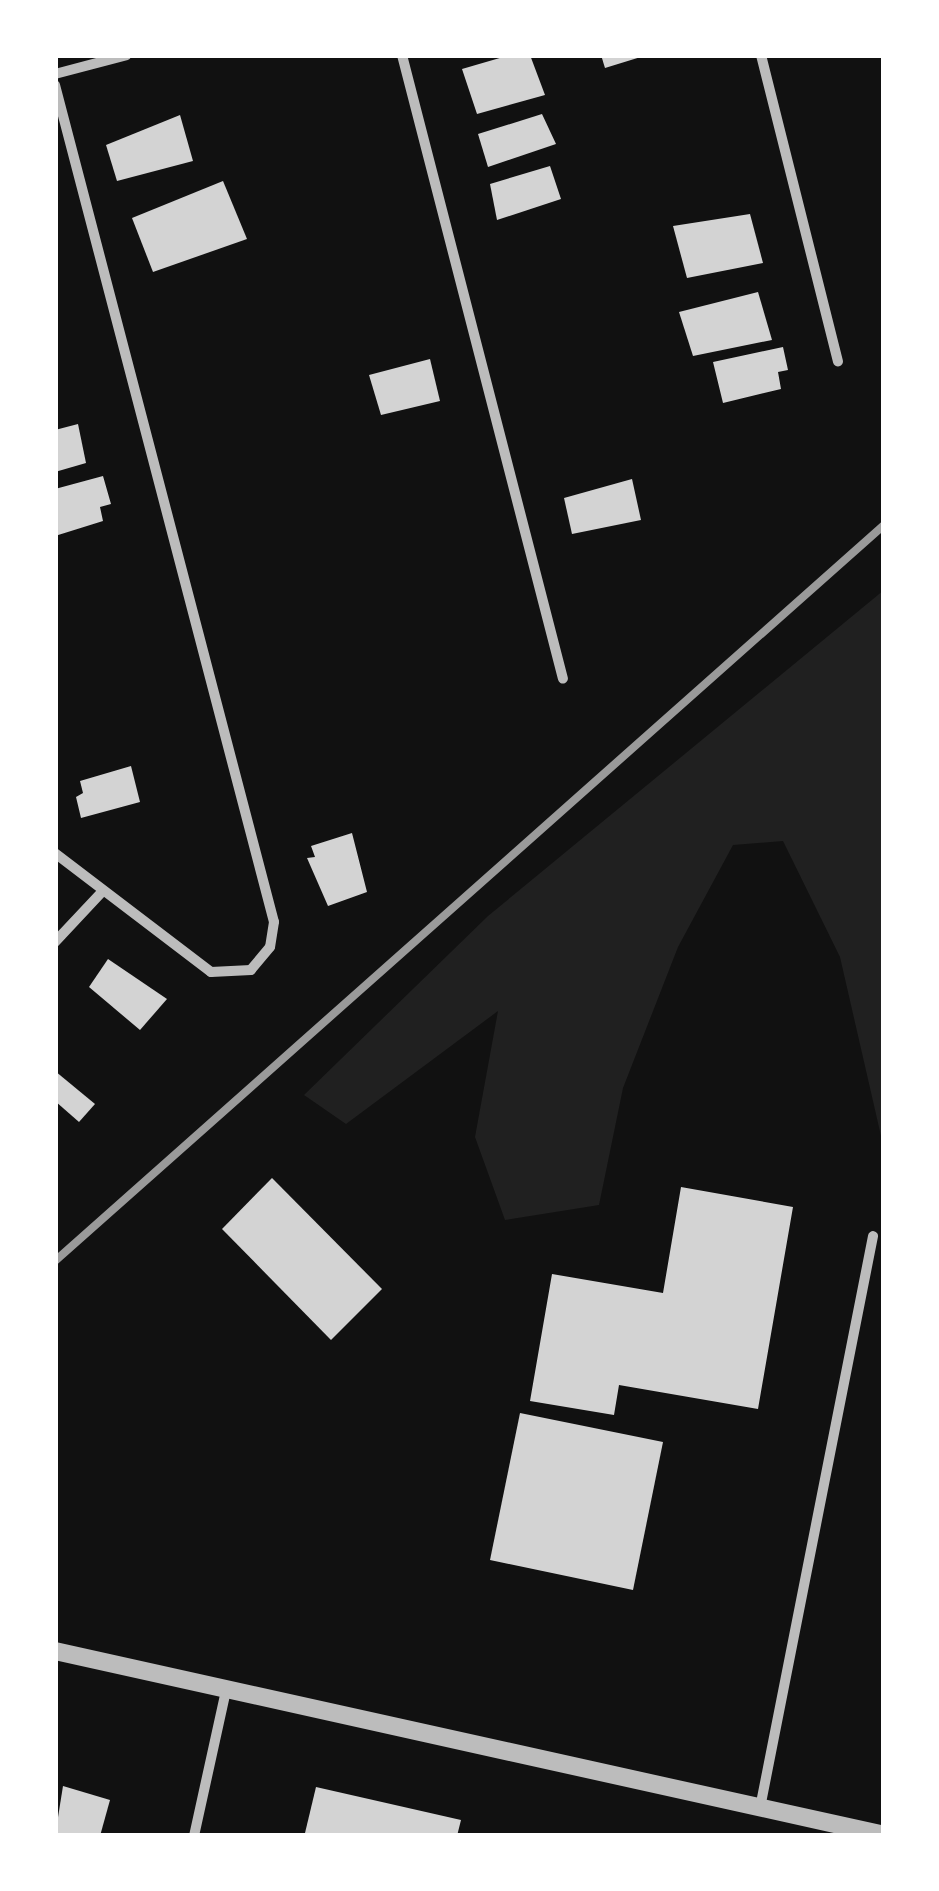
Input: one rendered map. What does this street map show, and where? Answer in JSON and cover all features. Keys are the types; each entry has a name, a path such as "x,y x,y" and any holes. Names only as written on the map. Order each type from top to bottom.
{"street":[{"path":"55,74 127,55"},
{"path":"402,55 563,678"},
{"path":"761,55 838,361"},
{"path":"55,85 274,922 270,947 251,970 210,972 55,853"},
{"path":"55,942 102,892"},
{"path":"760,1810 872,1236"},
{"path":"55,1651 884,1835"},
{"path":"194,1836 226,1690"}],"shaded area":[{"path":"884,590 884,1149 840,957 783,841 733,845 678,947 623,1088 599,1205 505,1220 475,1137 498,1011 346,1124 304,1095 488,916"}],"building":[{"path":"510,55 530,55 545,95 477,114 462,69"},
{"path":"601,55 644,55 644,56 605,68"},
{"path":"542,114 556,144 488,167 478,134"},
{"path":"180,115 193,161 117,181 106,145"},
{"path":"550,166 561,199 497,220 490,184"},
{"path":"223,181 247,239 153,272 132,218"},
{"path":"750,214 763,263 687,278 673,226"},
{"path":"758,292 772,340 693,356 679,312"},
{"path":"783,347 788,370 778,372 781,389 723,403 713,362"},
{"path":"430,359 440,401 381,415 369,375"},
{"path":"78,424 86,463 55,472 55,430"},
{"path":"103,476 111,504 100,507 103,521 55,536 55,489"},
{"path":"632,479 641,520 572,534 564,498"},
{"path":"131,766 140,802 81,818 76,797 83,793 80,781"},
{"path":"352,833 367,892 328,906 307,858 315,857 311,846"},
{"path":"108,959 167,999 140,1030 89,987"},
{"path":"55,1071 95,1104 79,1122 55,1101"},
{"path":"272,1178 382,1289 331,1340 222,1229"},
{"path":"681,1187 793,1207 758,1409 619,1385 614,1415 530,1401 552,1274 663,1293"},
{"path":"520,1413 663,1442 633,1590 490,1560"},
{"path":"63,1786 110,1800 100,1836 55,1836"},
{"path":"316,1787 461,1820 457,1836 305,1833"}],"railway":[{"path":"55,1261 884,525"}]}
